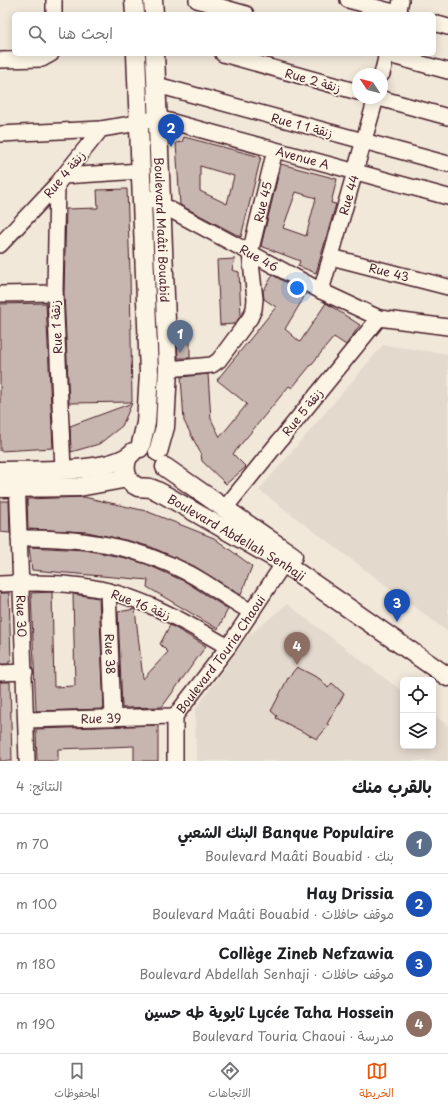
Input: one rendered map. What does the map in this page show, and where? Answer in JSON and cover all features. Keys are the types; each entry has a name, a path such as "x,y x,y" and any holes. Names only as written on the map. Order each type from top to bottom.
{"street":[{"path":"54,0 54,12"},
{"path":"134,0 135,12"},
{"path":"154,0 154,12"},
{"path":"197,0 239,12"},
{"path":"348,0 400,10"},
{"path":"436,24 448,27"},
{"path":"0,60 42,59 47,56"},
{"name":"Boulevard Maâti Bouabid","path":"128,478 125,468 134,453 146,423 149,372 142,170 138,124 136,56"},
{"name":"Boulevard Maâti Bouabid","path":"150,487 157,484 162,478 168,369 156,56"},
{"name":"Rue 2 زنقة","path":"230,56 352,90"},
{"path":"383,68 386,56"},
{"path":"393,56 448,71"},
{"name":"Rue 1 زنقة 1","path":"157,85 448,164"},
{"path":"388,100 448,117"},
{"name":"Rue 44","path":"321,291 374,104"},
{"path":"0,134 101,128 138,124 158,118"},
{"name":"Avenue A","path":"158,118 355,173 448,197"},
{"name":"Rue 4 زنقة","path":"0,245 6,233 60,180 101,128"},
{"name":"Rue 45","path":"168,369 212,365 219,360 250,318 254,309 255,299 250,253 275,150"},
{"path":"60,180 142,170"},
{"name":"Rue 1 زنقة","path":"60,180 55,293 63,469"},
{"name":"Rue 46","path":"143,195 321,291 379,318 448,327"},
{"name":"Rue 43","path":"331,256 448,287"},
{"path":"0,294 55,293"},
{"name":"Rue 5 زنقة","path":"225,508 379,318"},
{"name":"Boulevard Abdellah Senhaji","path":"134,453 150,448 162,460 288,559 448,677"},
{"path":"0,488 12,476 115,463 134,453"},
{"path":"12,476 79,487 128,478"},
{"name":"Rue 30","path":"12,476 19,538 27,761"},
{"name":"Boulevard Abdellah Senhaji","path":"128,478 137,486 150,487 288,559 448,662"},
{"path":"19,538 60,537 89,540 137,552 190,574 252,612"},
{"name":"Boulevard Touria Chaoui","path":"175,761 176,716 228,647 288,559"},
{"name":"Rue 16 زنقة","path":"0,584 65,584 108,591 131,598 164,612 228,647"},
{"name":"Rue 38","path":"108,591 113,717"},
{"path":"0,674 25,672"},
{"name":"Rue 39","path":"26,720 176,716"}],"shaded area":[{"path":"383,345 448,354 448,632 259,490"},
{"path":"287,604 400,690 400,749 436,749 436,716 448,726 448,761 196,761 195,710 246,638"}],"building":[{"path":"184,137 261,157 241,237 180,205 176,143 182,142","holes":["200,166 234,176 227,204 200,191"]},
{"path":"281,164 337,179 331,203 336,204 316,273 298,266 300,261 261,246","holes":["296,192 316,198 306,236 283,228"]},
{"path":"127,189 132,402 69,403 64,293 66,209 98,208 97,190"},
{"path":"235,259 232,270 239,272 241,315 235,324 220,325 217,260"},
{"path":"273,275 306,294 285,329 300,342 326,303 360,325 346,345 334,337 292,388 289,386 233,454 246,467 226,484 202,461 201,454 184,421 181,377 208,374 211,419 220,437 247,404 217,380 276,307 264,299 263,291"},
{"path":"46,303 53,448 0,451 0,304"},
{"path":"177,339 190,339 190,358 178,358"},
{"path":"132,403 122,426 99,444 71,452 70,426"},
{"path":"84,497 146,511 214,538 252,566 241,595 194,566 151,547 87,532 28,529 27,499"},
{"path":"0,501 9,501 10,533 0,532"},
{"path":"29,547 85,550 126,558 146,564 186,582 228,609 218,629 147,587 148,580 32,570"},
{"path":"52,592 54,687 75,686 73,594 99,598 104,709 36,711 31,593"},
{"path":"0,593 9,593 11,661 9,661 9,664 0,664"},
{"path":"135,609 143,679 168,652 160,644 170,625 206,646 162,707 122,708 118,612"},
{"path":"297,667 320,679 328,688 332,683 344,694 327,724 329,725 317,739 276,718 277,716 271,711 288,678"},
{"path":"0,682 10,682 12,761 0,761"},
{"path":"158,725 158,761 134,761 134,746 58,749 58,761 37,761 36,729"}],"place":[{"name":"Hay Drissia","path":"171,147"},
{"name":"Banque Populaire البنك الشعبي","path":"180,353"},
{"name":"Collège Zineb Nefzawia","path":"397,622"},
{"name":"Lycée Taha Hossein ثايوية طه حسين","path":"297,665"}]}
